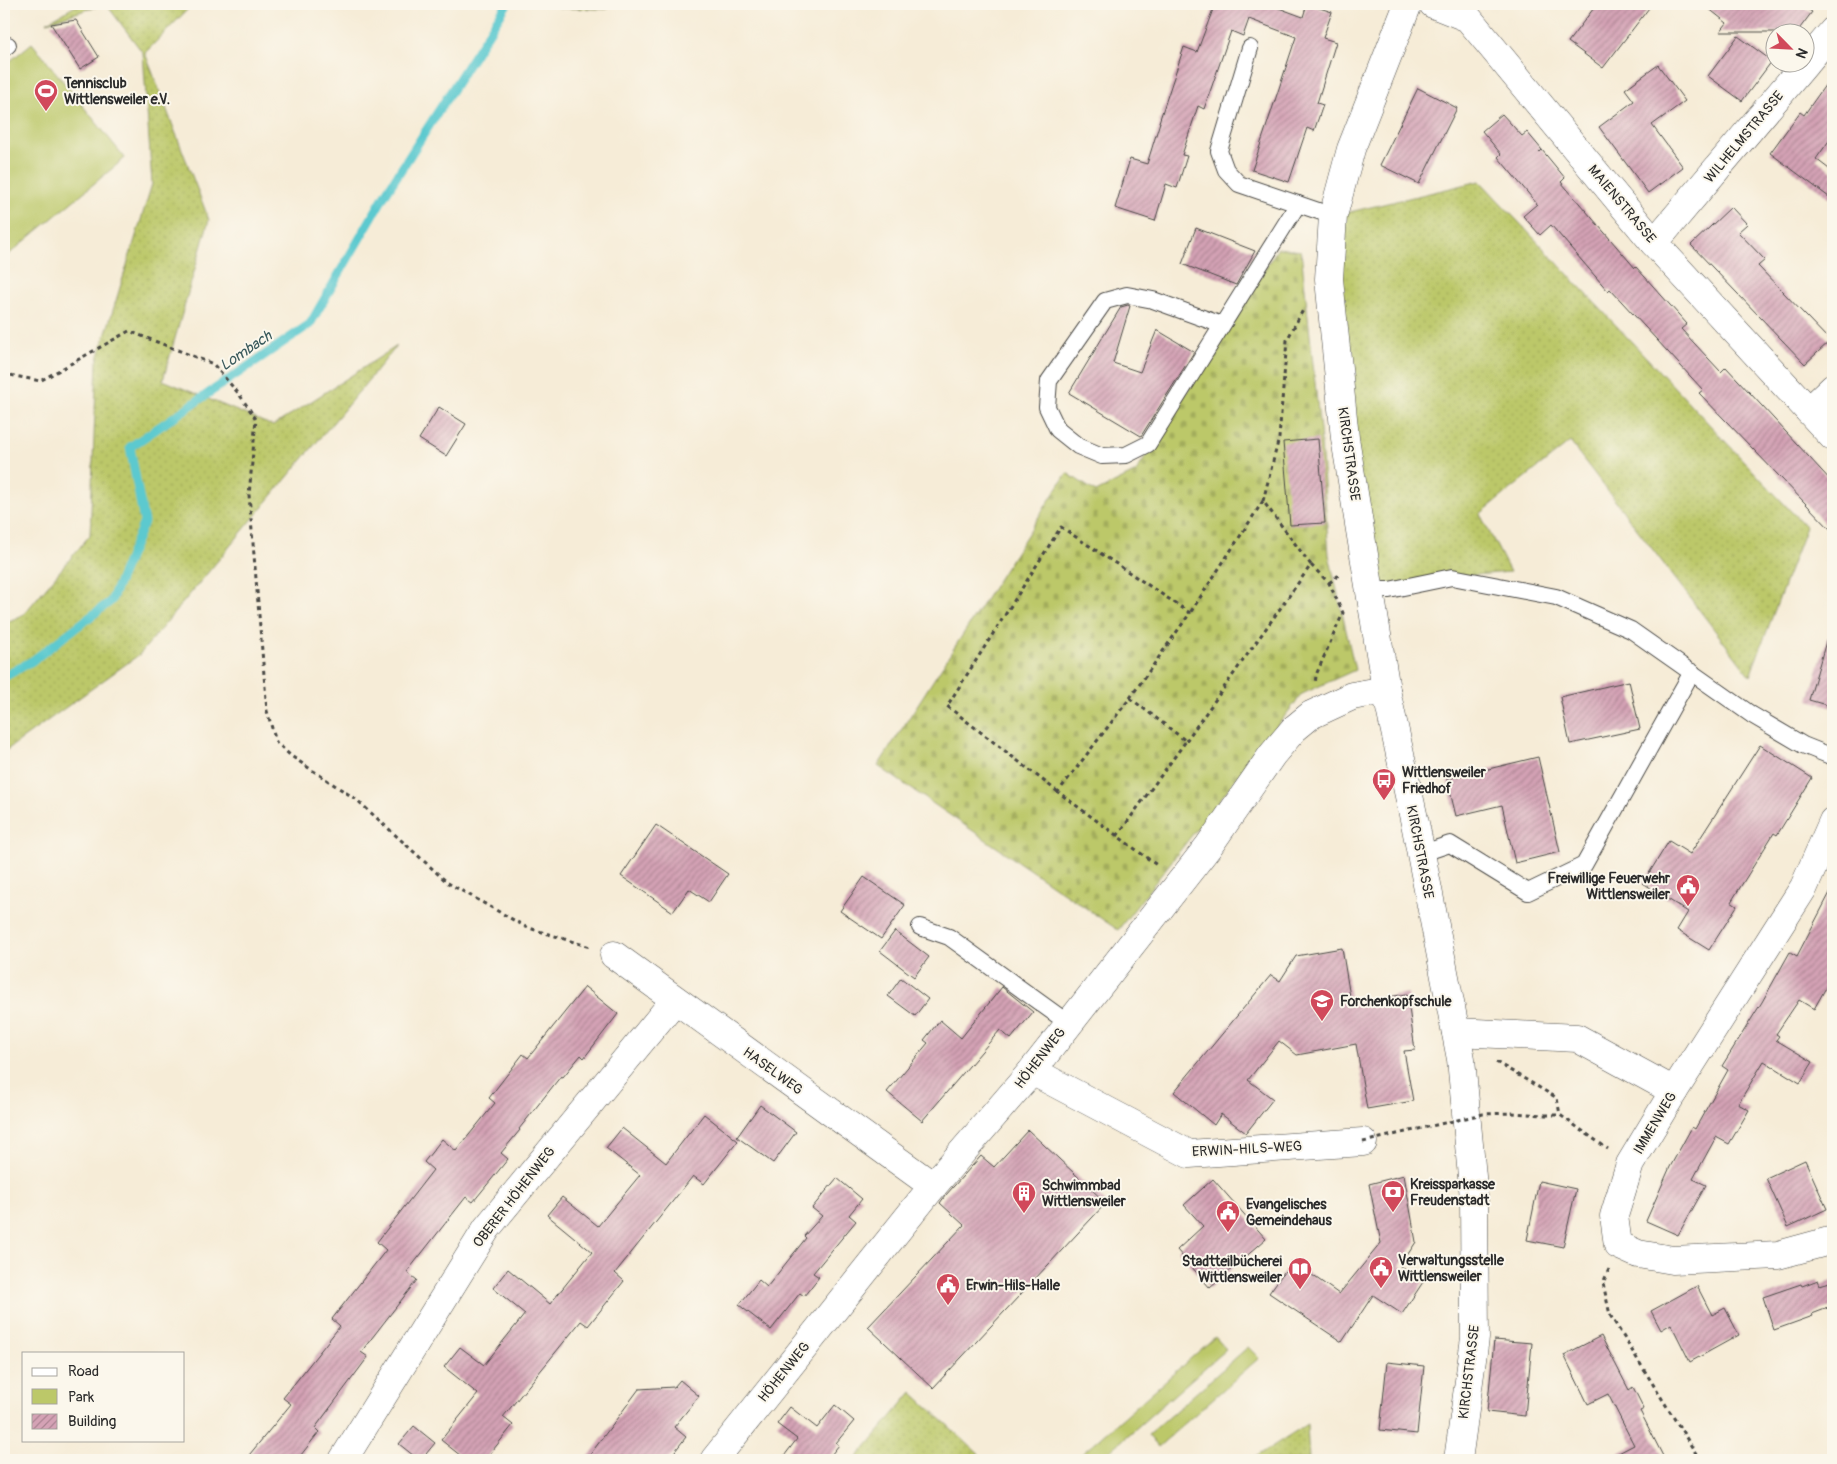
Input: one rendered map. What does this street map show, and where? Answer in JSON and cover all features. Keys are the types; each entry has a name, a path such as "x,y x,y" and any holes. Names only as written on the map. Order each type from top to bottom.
{"street":[{"name":"KIRCHSTRASSE","path":"1408,4 1351,149 1333,216 1329,279 1345,438 1369,590 1386,690 1460,1059 1474,1198 1475,1338 1458,1460"},
{"name":"MAIENSTRASSE","path":"1433,4 1474,11 1654,243 1833,437"},
{"name":"WILHELMSTRASSE","path":"1654,243 1833,31"},
{"path":"1809,411 1833,388"},
{"name":"HÖHENWEG","path":"714,1460 933,1186 1032,1071 1208,847 1272,755 1294,729 1311,714 1352,696 1386,690"},
{"name":"IMMENWEG","path":"1618,1245 1614,1216 1630,1164 1674,1090 1804,888 1833,821"},
{"name":"HASELWEG","path":"614,955 933,1186"},
{"name":"OBERER HÖHENWEG","path":"343,1460 486,1228 675,1000"},
{"path":"1456,1032 1577,1038 1674,1090"},
{"name":"ERWIN-HILS-WEG","path":"1032,1071 1189,1154 1363,1142"},
{"path":"1618,1245 1638,1254 1673,1260 1778,1255 1833,1240"}],"lane":[{"path":"1250,48 1219,151 1226,170 1239,184 1333,216"},
{"path":"1222,325 1153,300 1128,295 1105,301 1049,381 1047,407 1058,430 1078,446 1102,456 1126,455 1148,444 1298,204"},
{"path":"1369,590 1389,590 1452,577 1556,597 1631,630 1752,715 1803,745 1833,756"},
{"path":"1420,854 1450,844 1528,892 1584,865 1692,672"},
{"path":"920,927 949,937 1068,1023"}],"path":[{"path":"1058,792 1130,698 1190,613 1263,501 1279,438 1287,340 1306,305 1329,279"},
{"path":"4,372 5,374 40,381 130,331 213,364 239,394 256,419 249,495 267,712 276,742 291,756 357,800 448,883 526,927 614,955"},
{"path":"1263,501 1311,565 1329,583 1343,613 1316,675 1311,714"},
{"path":"1164,871 947,706 1062,527 1190,613"},
{"path":"1117,836 1311,565"},
{"path":"1130,698 1186,741"},
{"path":"1460,1059 1494,1062 1557,1098 1560,1115"},
{"path":"1363,1142 1483,1114 1560,1115 1630,1164"},
{"path":"1618,1245 1603,1283 1610,1315 1700,1460"}],"green space":[{"path":"79,4 105,4 47,22"},
{"path":"106,4 193,4 145,53 209,220 163,380 273,426 397,346 140,654 4,752 4,623 23,615 90,535 97,362 152,184 143,53"},
{"path":"562,4 612,4 607,9 560,8"},
{"name":"Tennisclub Wittlensweiler e.V.","path":"32,43 125,158 8,255 4,250 4,66"},
{"path":"1480,181 1806,527 1750,676 1570,442 1480,514 1510,572 1452,577 1369,590 1333,216"},
{"path":"1278,248 1301,251 1320,430 1329,555 1355,670 1302,694 1118,930 878,766 1067,473 1096,492 1136,472"},
{"path":"1215,1337 1226,1349 1100,1460 1075,1460"},
{"path":"1248,1347 1259,1358 1158,1447 1148,1435"},
{"path":"912,1392 985,1460 855,1460"},
{"path":"1307,1424 1309,1460 1251,1460"}],"building":[{"path":"1215,4 1268,4 1303,17 1307,4 1332,12 1323,38 1336,42 1317,103 1323,105 1314,131 1307,128 1289,182 1252,170 1296,37 1249,19 1243,36 1231,31 1204,109 1198,106 1182,155 1187,156 1177,188 1166,184 1155,221 1115,208 1130,159 1147,164 1184,47 1197,52"},
{"path":"1597,4 1652,4 1603,68 1568,42"},
{"path":"1703,4 1800,4 1812,12 1804,22 1764,22 1764,32 1720,32 1727,23"},
{"name":"Tennisclub Wittlensweiler e.V.","path":"76,20 99,57 80,69 51,24"},
{"path":"1738,36 1764,55 1764,72 1742,101 1708,76"},
{"path":"1658,65 1685,101 1652,125 1683,167 1648,193 1599,127 1634,101 1625,89"},
{"path":"1833,74 1833,135 1816,159 1833,172 1833,200 1770,153 1800,112 1804,115"},
{"path":"1418,88 1457,108 1419,184 1380,165"},
{"path":"1502,114 1522,136 1527,132 1565,178 1561,182 1635,268 1687,324 1681,329 1721,372 1726,367 1833,483 1833,532 1699,393 1703,390 1610,289 1608,291 1551,225 1540,235 1523,216 1537,204 1498,157 1501,154 1482,131"},
{"path":"1731,207 1747,224 1738,232 1765,260 1758,266 1830,341 1805,364 1691,245"},
{"path":"1196,228 1255,251 1236,285 1182,264"},
{"path":"1130,306 1113,363 1140,372 1157,330 1194,352 1141,436 1069,393 1121,307"},
{"path":"439,407 466,424 446,456 419,439"},
{"path":"1318,439 1325,523 1290,525 1283,442"},
{"path":"1827,638 1833,639 1833,707 1809,700"},
{"path":"1629,681 1640,729 1570,744 1560,697"},
{"path":"1760,745 1812,778 1777,835 1774,833 1731,902 1737,906 1709,950 1677,930 1688,912 1643,883 1669,841 1690,854"},
{"path":"1538,757 1560,852 1515,863 1502,805 1456,816 1447,779"},
{"path":"656,825 728,874 709,902 689,889 673,912 621,876"},
{"path":"864,877 905,905 881,939 840,911"},
{"path":"1833,887 1833,975 1814,1009 1799,1000 1776,1034 1779,1036 1776,1040 1813,1062 1800,1083 1764,1061 1738,1104 1749,1110 1729,1144 1716,1137 1693,1179 1706,1185 1678,1235 1646,1221 1670,1167 1692,1127 1695,1129 1728,1070 1722,1066 1762,1002 1790,952 1797,956"},
{"path":"895,931 929,957 914,977 880,951"},
{"name":"Forchenkopfschule","path":"1342,948 1351,1003 1407,994 1415,1050 1404,1051 1413,1101 1367,1109 1356,1044 1297,1055 1279,1041 1248,1080 1273,1099 1246,1133 1221,1114 1214,1125 1174,1092 1271,975 1280,981 1296,956"},
{"path":"901,978 928,999 915,1016 888,996"},
{"path":"585,987 618,1014 584,1058 581,1055 563,1077 561,1076 519,1129 501,1153 508,1159 491,1180 473,1202 466,1197 407,1272 417,1280 361,1352 368,1357 315,1428 319,1432 297,1460 245,1460 291,1404 283,1398 340,1326 332,1319 386,1250 377,1242 433,1170 424,1162 442,1139 456,1151 495,1103 489,1098 523,1054 528,1058"},
{"path":"1002,987 1033,1012 1011,1039 1000,1030 922,1121 887,1092 928,1043 924,1040 940,1020 961,1038"},
{"path":"760,1105 796,1132 773,1163 737,1137"},
{"path":"704,1114 738,1141 704,1184 693,1176 615,1273 624,1281 588,1326 581,1321 503,1417 513,1425 485,1460 466,1460 441,1440 478,1394 444,1367 460,1347 484,1365 525,1314 493,1288 508,1269 550,1304 592,1252 547,1215 562,1197 598,1226 640,1175 606,1148 622,1128 666,1163"},
{"path":"1028,1130 1106,1203 933,1388 868,1327 964,1225 940,1203 945,1196 981,1156 994,1167"},
{"path":"1805,1160 1827,1209 1788,1227 1766,1178"},
{"name":"Verwaltungsstelle Wittlensweiler","path":"1404,1175 1416,1242 1400,1266 1423,1282 1402,1314 1373,1295 1342,1342 1269,1293 1292,1261 1339,1294 1381,1243 1369,1184"},
{"path":"837,1178 862,1199 849,1215 856,1221 813,1273 819,1277 804,1296 800,1293 771,1330 739,1305 759,1280 767,1287 806,1238 804,1236 822,1216 812,1208"},
{"name":"Evangelisches Gemeindehaus","path":"1213,1179 1266,1239 1210,1288 1177,1250 1203,1226 1184,1205"},
{"path":"1539,1181 1576,1189 1563,1247 1527,1240"},
{"path":"1818,1280 1820,1285 1833,1281 1833,1306 1812,1314 1813,1316 1774,1330 1763,1297"},
{"path":"1697,1286 1712,1315 1725,1308 1739,1335 1690,1362 1671,1324 1661,1330 1651,1311"},
{"path":"1601,1336 1629,1390 1633,1387 1644,1409 1640,1411 1665,1460 1605,1460 1634,1445 1608,1394 1588,1404 1564,1355"},
{"path":"1494,1340 1532,1343 1525,1416 1487,1412"},
{"path":"1387,1362 1424,1366 1417,1434 1380,1430"},
{"path":"680,1380 699,1396 674,1427 686,1437 668,1460 586,1460 639,1389 674,1387"},
{"path":"835,1405 854,1421 836,1443 839,1445 827,1460 781,1460 797,1439 777,1424 790,1407 817,1428"},
{"path":"414,1426 435,1443 421,1460 399,1444"}],"waterway":[{"name":"Lombach","path":"4,677 32,661 111,601 144,522 130,447 310,324 386,193 507,4"}],"place":[{"name":"Tennisclub Wittlensweiler e.V.","path":"46,112"},
{"name":"Wittlensweiler Friedhof","path":"1384,801"},
{"name":"Freiwillige Feuerwehr Wittlensweiler","path":"1688,907"},
{"name":"Forchenkopfschule","path":"1322,1022"},
{"name":"Kreissparkasse Freudenstadt","path":"1393,1213"},
{"name":"Schwimmbad Wittlensweiler","path":"1024,1214"},
{"name":"Evangelisches Gemeindehaus","path":"1228,1233"},
{"name":"Verwaltungsstelle Wittlensweiler","path":"1381,1289"},
{"name":"Stadtteilbücherei Wittlensweiler","path":"1300,1290"},
{"name":"Erwin-Hils-Halle","path":"948,1306"}]}
